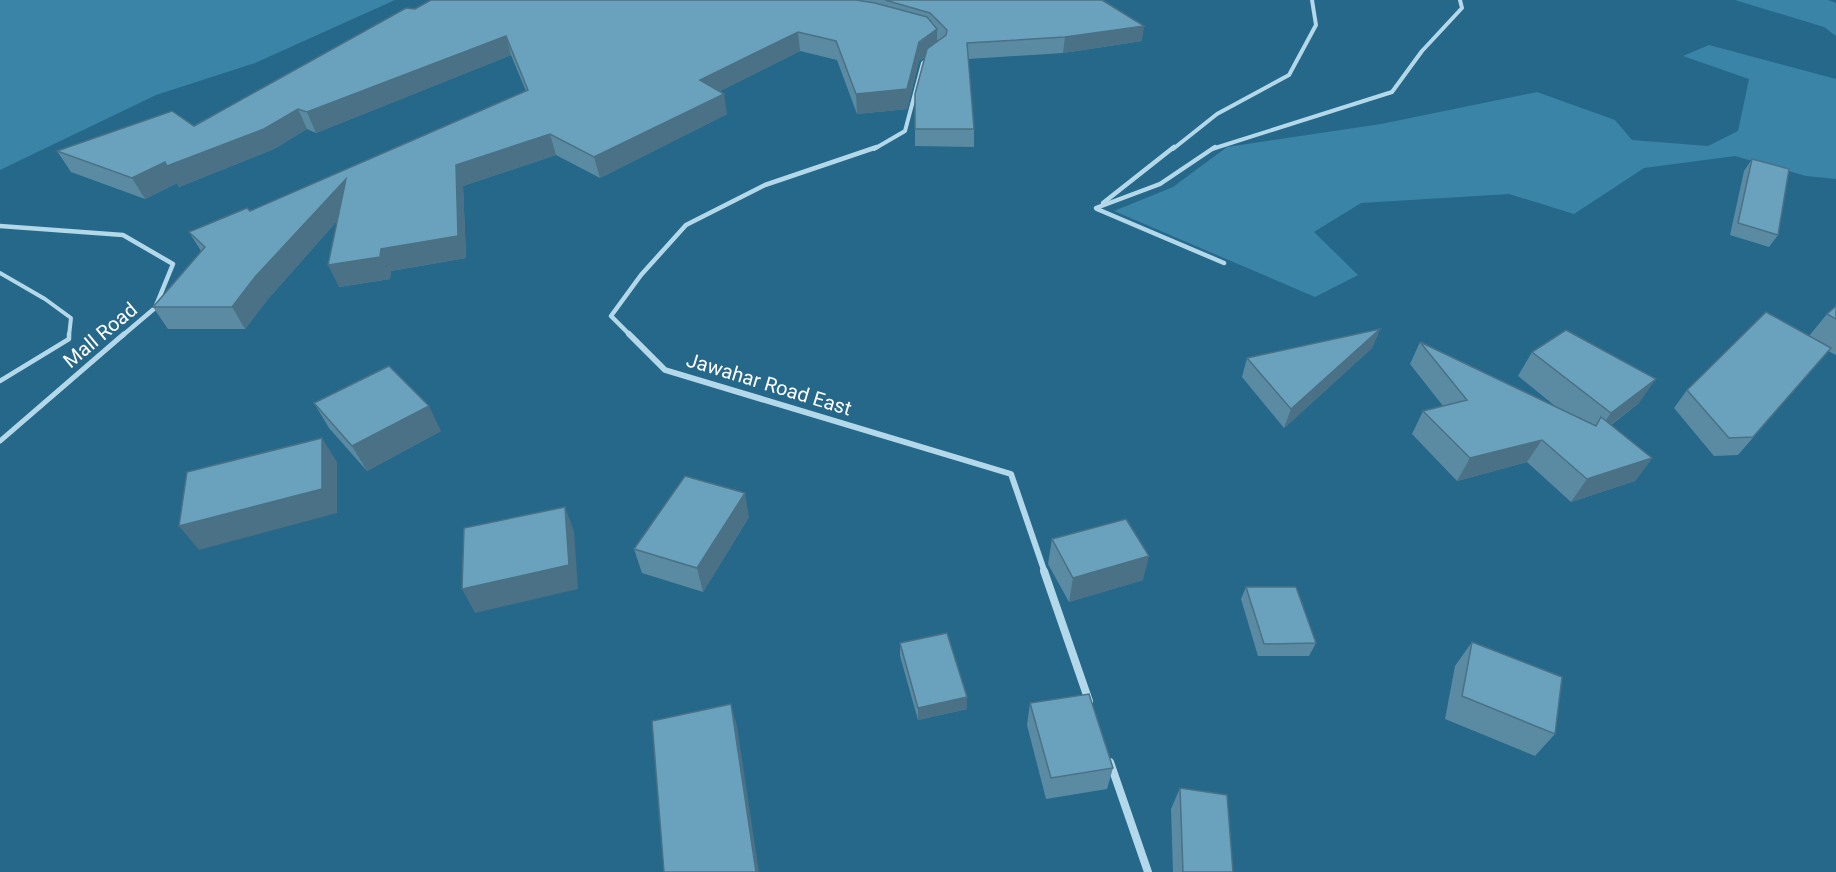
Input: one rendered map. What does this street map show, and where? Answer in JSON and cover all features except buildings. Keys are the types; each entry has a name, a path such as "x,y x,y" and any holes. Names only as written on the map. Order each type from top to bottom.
{"street":[{"path":"1096,208 1217,114 1289,75 1316,25 1312,0"},
{"path":"1096,208 1160,184 1218,145 1392,92 1422,51 1462,8 1460,0"},
{"name":"Jawahar Road East","path":"936,53 923,63 905,131 872,150 765,185 686,225 641,275 611,316 665,370 1011,474 1091,706"},
{"path":"1096,208 1224,262"},
{"name":"Mall Road","path":"0,226 123,235 173,264 155,308 0,441"},
{"path":"1106,750 1148,872"}],"lane":[{"path":"0,273 45,299 71,318 69,339 0,381"}],"shaded area":[{"path":"0,0 395,0 255,63 156,95 0,170"},
{"path":"1735,0 1828,0 1836,3 1836,36 1824,27"},
{"path":"1709,45 1836,79 1836,179 1806,176 1735,156 1644,168 1574,214 1509,194 1361,203 1314,232 1358,275 1315,297 1114,211 1173,187 1227,147 1381,124 1537,92 1615,120 1632,140 1708,146 1738,131 1749,79 1683,56"}]}
